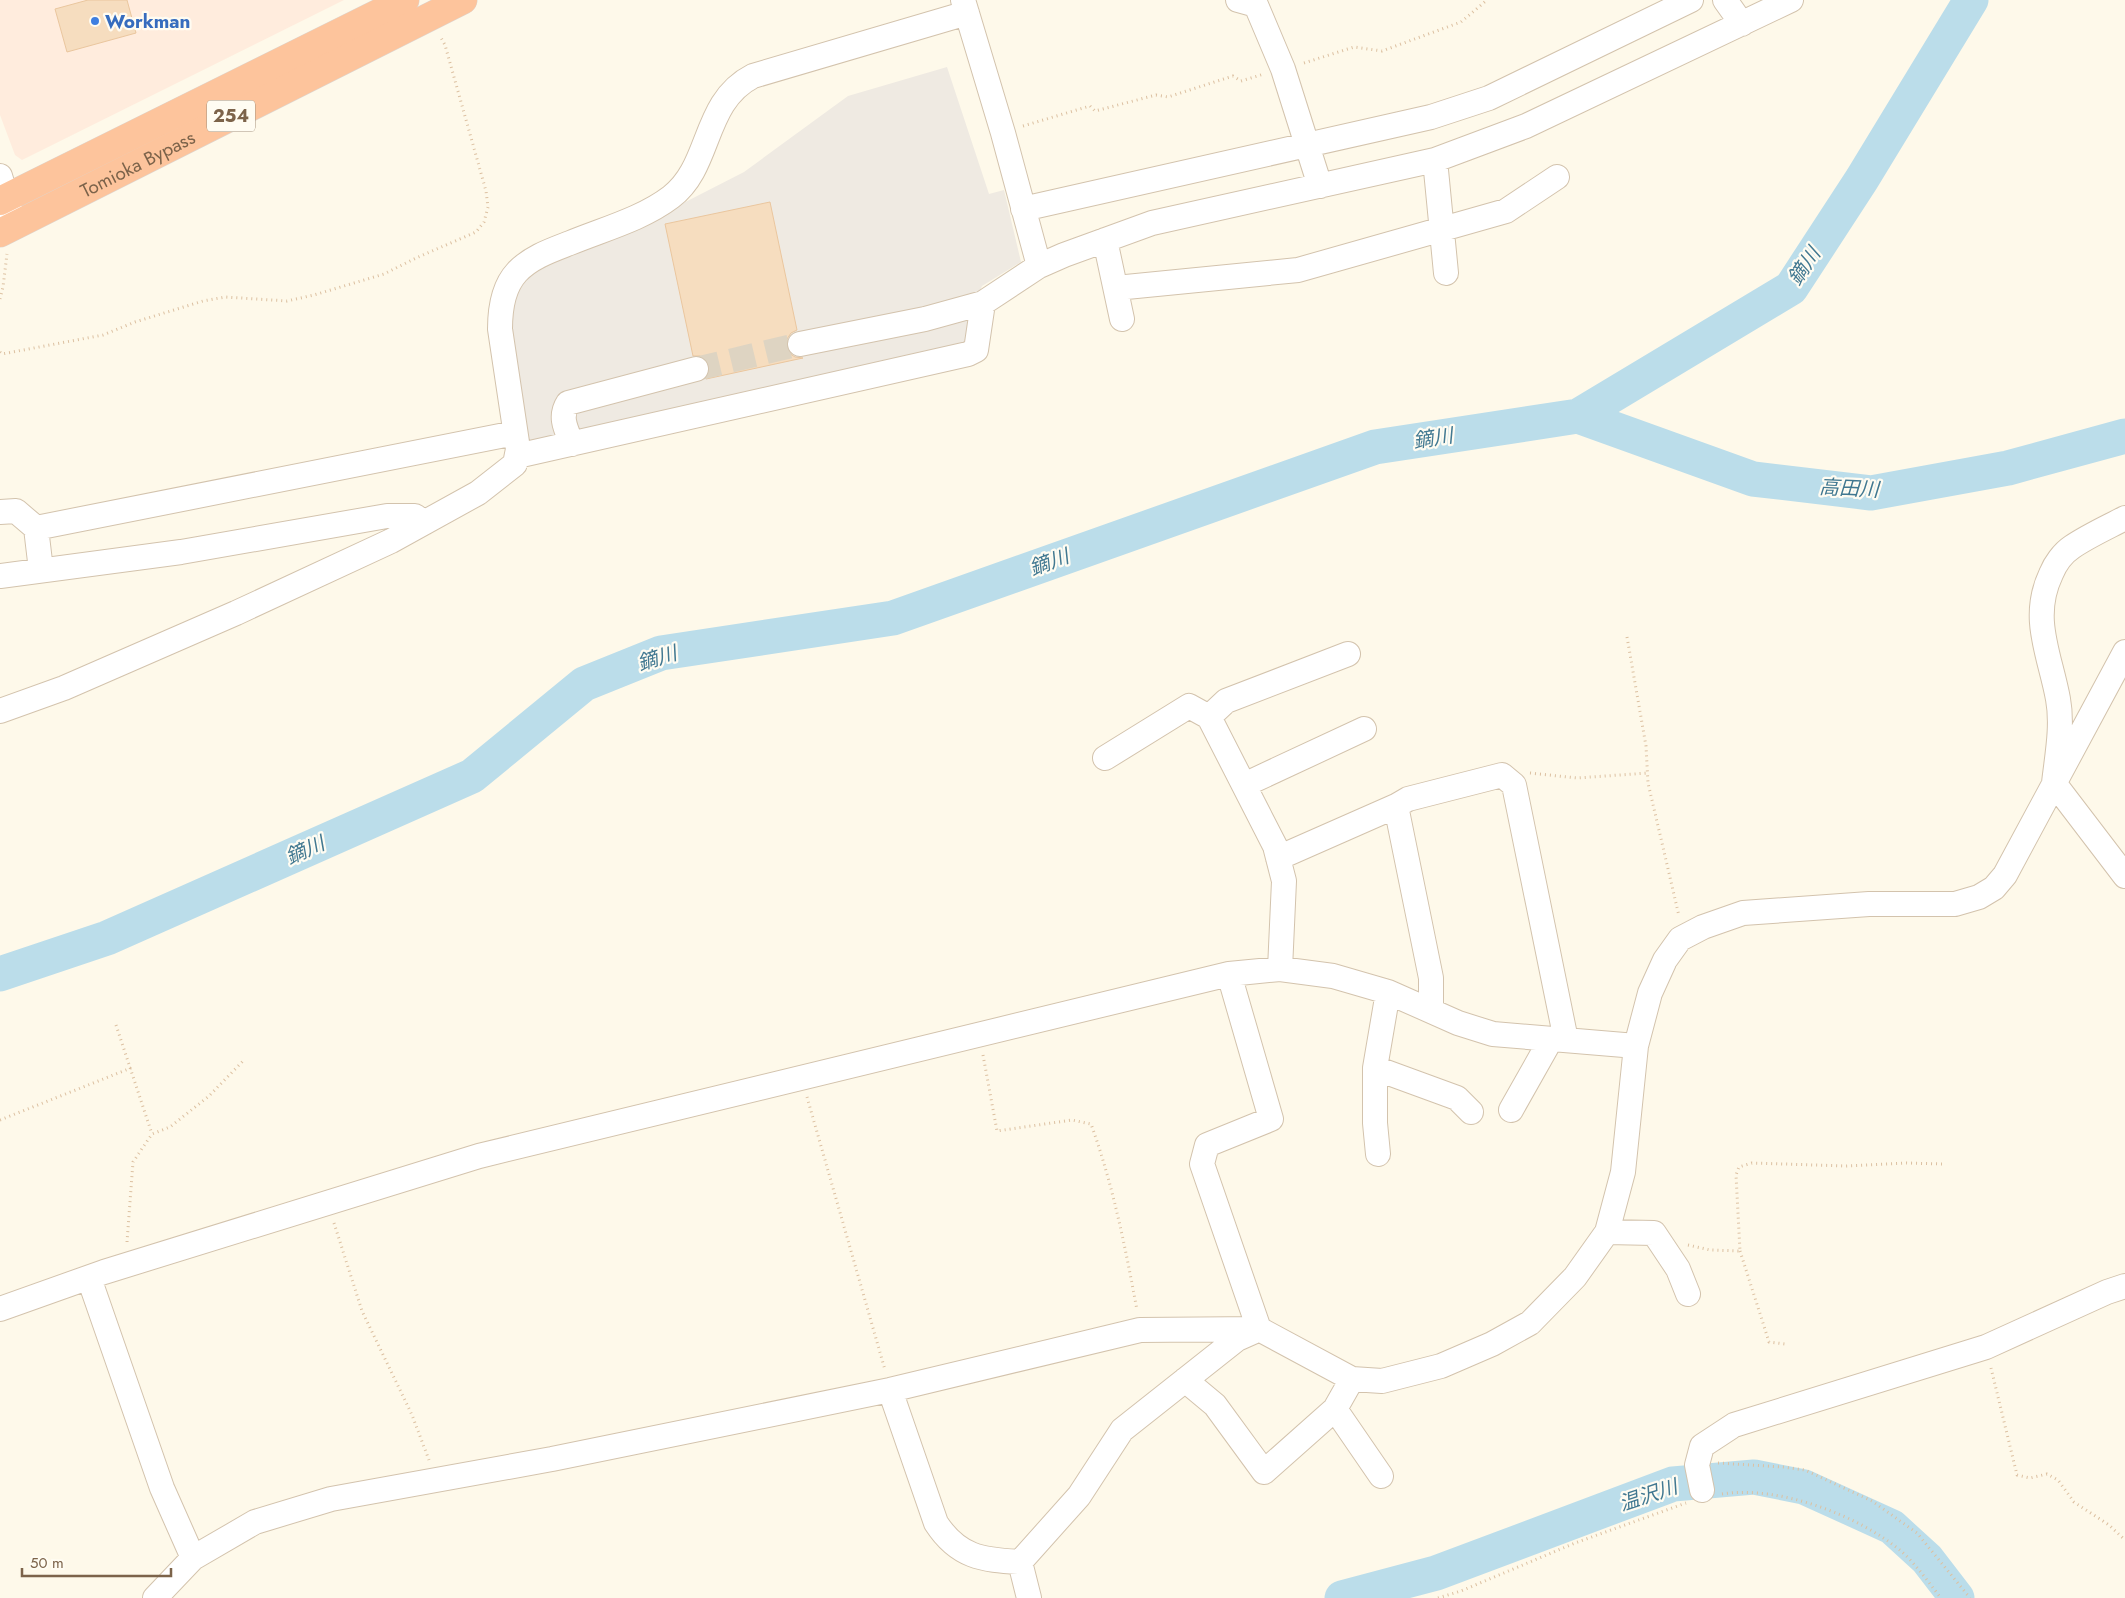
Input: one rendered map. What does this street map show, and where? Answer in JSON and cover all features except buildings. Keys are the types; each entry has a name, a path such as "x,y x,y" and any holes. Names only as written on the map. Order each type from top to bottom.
{"highway":[{"name":"Tomioka Bypass","path":"2,192 405,0"},
{"name":"Tomioka Bypass","path":"6,230 463,0"}],"street":[{"path":"1238,0 1256,5 1284,69 1320,186"},
{"path":"1023,209 1431,117 1489,98 1691,0"},
{"path":"1725,0 1742,24"},
{"path":"800,344 925,319 983,303 1039,266 1064,254 1152,223 1435,160 1526,126 1791,0"},
{"path":"0,712 64,688 236,613 391,541 478,493 515,464 518,449 500,329 500,310 516,273 529,262 550,250 633,218 672,196 693,169 718,110 726,98 743,81 753,76 965,6 1003,132 1039,266"},
{"path":"1435,160 1446,273"},
{"path":"1116,288 1298,270 1506,211 1557,178"},
{"path":"2,192 6,230"},
{"path":"1105,240 1122,319"},
{"path":"517,456 968,354 976,350 983,303"},
{"path":"572,444 563,419 563,411 568,402 696,369"},
{"path":"36,528 515,433"},
{"path":"0,512 16,511 36,528 41,570"},
{"path":"0,576 181,552 387,516 416,516 424,522"},
{"path":"2125,518 2071,548 2055,565 2043,590 2041,619 2045,649 2058,700 2060,719 2054,783 2125,876"},
{"path":"155,1598 193,1558 255,1522 331,1498 552,1460 890,1390 1140,1330 1259,1329 1352,1379 1382,1381 1441,1366 1492,1344 1530,1323 1575,1277 1607,1232 1623,1172 1636,1046 1650,993 1665,960 1680,939 1703,927 1743,913 1869,904 1956,904 1979,898 1994,888 2005,875 2125,652"},
{"path":"1209,717 1226,701 1348,654"},
{"path":"1105,758 1189,706 1209,717 1275,846 1284,881 1280,969"},
{"path":"1244,784 1364,729"},
{"path":"1278,858 1408,799 1502,775 1514,785 1559,1039 1511,1110"},
{"path":"1396,806 1431,978 1431,1010"},
{"path":"0,1309 127,1265 479,1156 1229,974 1280,969 1333,976 1388,992 1458,1023 1493,1034 1636,1046"},
{"path":"1229,974 1271,1119 1207,1145 1202,1164 1259,1329"},
{"path":"1378,1154 1375,1124 1375,1068 1388,992"},
{"path":"1375,1068 1456,1098 1471,1112"},
{"path":"1607,1232 1654,1233 1678,1269 1688,1294"},
{"path":"89,1278 162,1488 193,1558"},
{"path":"1703,1494 1697,1465 1702,1446 1734,1425 1986,1348 2107,1292 2125,1286"},
{"path":"1020,1562 1079,1496 1122,1430 1237,1339 1259,1329"},
{"path":"1185,1380 1215,1405 1264,1472 1335,1409 1352,1379"},
{"path":"890,1390 936,1523 946,1538 966,1553 990,1561 1020,1562"},
{"path":"1335,1409 1381,1476"},
{"path":"1020,1562 1029,1598"}],"path":[{"path":"1003,132 1090,106 1095,111 1156,94 1168,97 1233,76 1241,81 1354,47 1382,51 1461,22 1487,0"},
{"path":"0,352 2,354 102,335 135,322 203,301 225,297 287,301 314,295 384,274 476,232 484,222 488,207 486,191 445,44 431,16"},
{"path":"0,299 8,257 6,230"},
{"path":"1627,637 1646,746 1648,783 1684,937"},
{"path":"1502,775 1526,773 1578,778 1648,774"},
{"path":"116,1024 152,1134"},
{"path":"980,1035 997,1131 1072,1120 1091,1124 1107,1168 1120,1222 1140,1330"},
{"path":"127,1265 133,1162 152,1134 170,1127 209,1096 243,1061"},
{"path":"0,1120 131,1068"},
{"path":"802,1078 890,1390"},
{"path":"1785,1344 1769,1342 1740,1251 1736,1175 1739,1167 1752,1163 1846,1166 1907,1162 1942,1164"},
{"path":"328,1203 362,1311 412,1415 436,1480"},
{"path":"1654,1233 1665,1232 1683,1244 1710,1250 1740,1251"},
{"path":"1986,1348 2017,1475 2030,1478 2047,1474 2058,1480 2074,1502 2109,1525 2125,1540"},
{"path":"1697,1465 1718,1463 1805,1470 1872,1501 1917,1533 1970,1598"},
{"path":"1438,1598 1461,1591 1703,1494 1767,1494 1824,1508 1886,1540 1903,1553 1941,1598"}],"shaded area":[{"path":"0,0 344,0 22,160 15,155 0,115"},
{"path":"947,67 989,194 1004,190 1021,262 982,286 970,313 964,345 526,447 508,322 515,288 537,268 660,215 744,172 848,96"}],"waterway":[{"name":"鏑川","path":"0,974 107,938 472,776 584,684 661,653 893,618 1375,447 1578,416 1791,288 1862,179 1971,0"},
{"name":"高田川","path":"1578,416 1753,479 1871,493 2008,468 2125,436"},
{"name":"温沢川","path":"1342,1598 1436,1573 1673,1484 1754,1477 1804,1487 1892,1527 1927,1559 1957,1598"}],"tunnel":[{"path":"696,369 800,344"}],"place":[{"name":"Workman","path":"95,21"}]}
